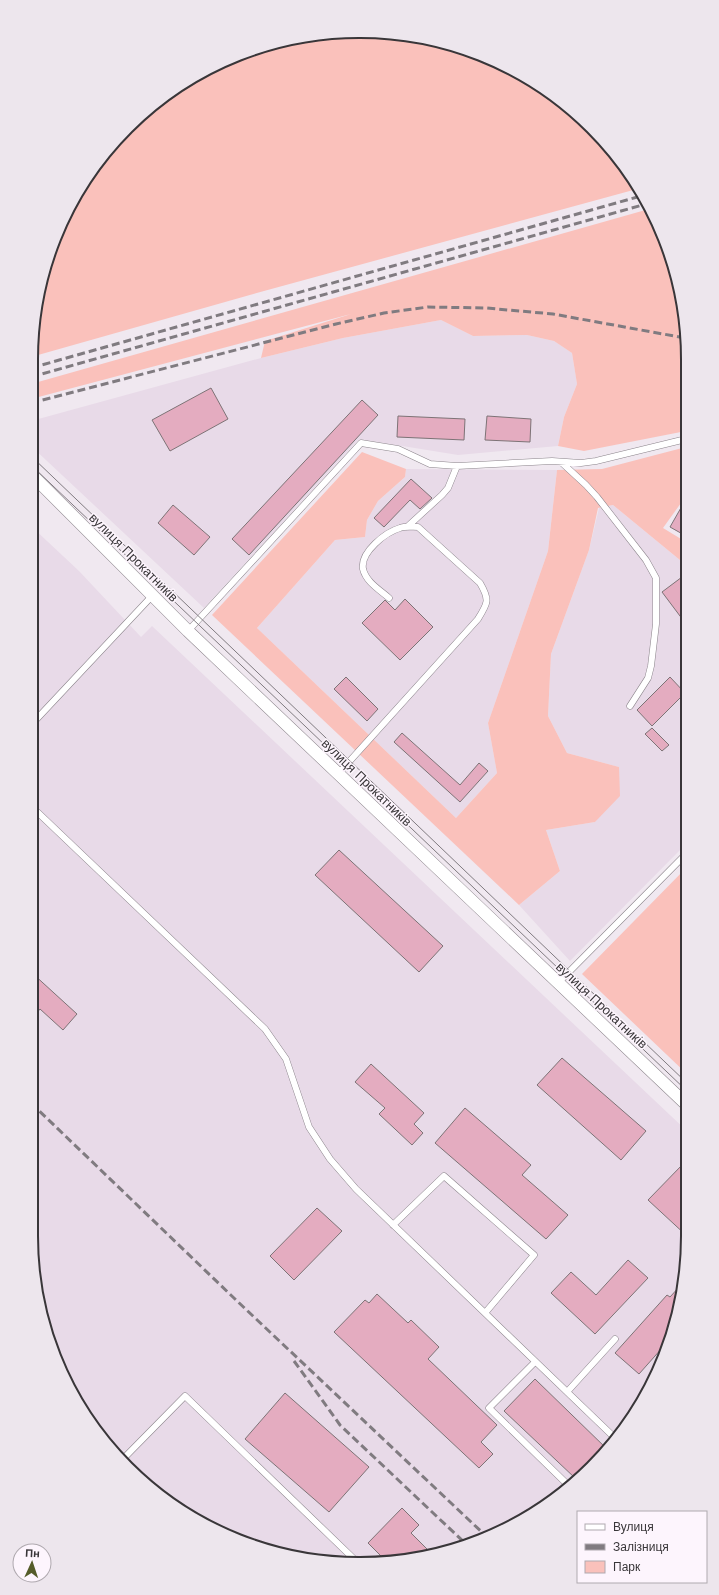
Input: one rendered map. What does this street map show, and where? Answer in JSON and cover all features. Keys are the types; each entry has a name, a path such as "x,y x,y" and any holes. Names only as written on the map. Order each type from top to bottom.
{"street":[{"name":"вулиця Прокатників","path":"38,481 188,631 681,1099"}],"lane":[{"path":"188,631 361,443 398,449 430,464 457,466 561,462 580,463 596,461 681,440"},
{"path":"561,462 597,497 635,548 646,560 656,578 656,624 651,666 648,678 630,706"},
{"path":"407,527 448,488 457,466"},
{"path":"338,774 478,619 487,605 486,593 480,583 418,527 401,527 385,535 372,547 366,557 363,568 368,581 389,598"},
{"path":"38,718 152,596"},
{"path":"38,813 265,1029 286,1059 309,1127 330,1159 356,1189 612,1435"},
{"path":"558,983 681,859"},
{"path":"393,1225 444,1176 534,1256 485,1313"},
{"path":"567,1392 615,1339"},
{"path":"535,1362 489,1408 565,1482"},
{"path":"126,1456 185,1396 351,1557"}],"shaded area":[{"path":"441,320 473,336 527,335 554,341 572,353 577,384 564,417 558,446 458,455 359,439 204,608 38,453 38,419 261,358 343,338"},
{"path":"406,469 557,470 548,551 488,723 497,773 456,818 257,628 335,540 365,537 367,520 378,501 405,477"},
{"path":"613,505 681,561 681,849 570,961 519,905 560,871 546,830 595,822 619,767 567,753 548,716 551,654 589,550 599,508"},
{"path":"38,533 79,571 141,637 152,626 681,1125 681,1236 678,1277 670,1319 657,1359 648,1378 627,1414 615,1431 587,1463 555,1491 538,1503 483,1533 422,1551 360,1557 297,1551 236,1533 181,1503 164,1491 132,1463 104,1431 92,1414 62,1359 44,1298 38,1236"}],"green space":[{"path":"338,39 381,39 422,44 483,62 520,81 555,104 587,132 615,164 633,190 264,291 38,355 44,297 55,256 71,217 92,181 104,164 132,132 164,104 181,92 236,62 276,49 297,44"},
{"path":"644,210 657,236 675,297 681,360 681,432 584,451 558,446 564,417 577,384 572,353 554,341 527,335 473,336 441,320 343,338 261,358 265,341 351,314 38,397 38,382"},
{"path":"681,448 681,503 663,528 681,539 681,561 613,505 598,508 589,550 551,654 548,716 567,753 619,767 620,796 595,822 546,830 560,871 519,905 212,615 362,452 406,469 405,477 378,501 367,520 365,537 335,540 257,628 456,818 497,773 488,723 548,551 557,470 602,469"},
{"path":"681,873 681,1068 582,974"}],"building":[{"path":"211,388 228,419 170,451 152,420"},
{"path":"362,400 378,415 249,555 232,539"},
{"path":"398,416 465,419 464,440 397,437"},
{"path":"487,416 531,419 530,442 485,440"},
{"path":"411,479 432,498 420,509 410,500 384,527 374,518"},
{"path":"173,505 210,537 194,555 158,523"},
{"path":"681,508 681,533 670,527"},
{"path":"681,578 681,617 662,592"},
{"path":"405,599 433,627 400,660 362,623 385,600 395,610"},
{"path":"346,677 378,709 367,721 334,689"},
{"path":"670,677 681,689 681,697 652,726 637,710"},
{"path":"652,728 669,745 662,751 645,734"},
{"path":"402,733 460,785 479,763 488,771 460,802 394,742"},
{"path":"339,850 443,946 419,972 315,875"},
{"path":"38,978 77,1014 63,1030 40,1009 38,1011"},
{"path":"562,1058 646,1131 621,1160 537,1085"},
{"path":"371,1064 424,1113 414,1124 423,1133 412,1145 379,1114 385,1108 355,1082"},
{"path":"465,1108 531,1165 522,1175 568,1215 546,1239 435,1143"},
{"path":"681,1166 681,1231 648,1200"},
{"path":"317,1208 342,1231 294,1280 270,1256"},
{"path":"628,1260 648,1278 595,1334 551,1293 571,1272 596,1295"},
{"path":"676,1290 670,1319 660,1350 639,1374 615,1353 667,1295 670,1297"},
{"path":"377,1294 408,1323 411,1320 439,1347 428,1359 497,1425 481,1442 493,1454 479,1468 334,1332 365,1300 369,1303"},
{"path":"535,1379 603,1445 587,1463 573,1476 504,1411"},
{"path":"285,1393 369,1467 329,1512 245,1439"},
{"path":"402,1508 419,1525 411,1533 428,1550 381,1556 368,1543"}],"tram line":[{"path":"38,463 681,1077"},
{"path":"38,472 348,767"},
{"path":"390,808 681,1085"}],"railway":[{"path":"38,366 637,197"},
{"path":"38,375 641,205"},
{"path":"38,401 336,324 384,313 428,307 486,308 553,314 680,337"},
{"path":"38,1110 236,1300 483,1533"},
{"path":"294,1361 340,1425 462,1540"}]}
